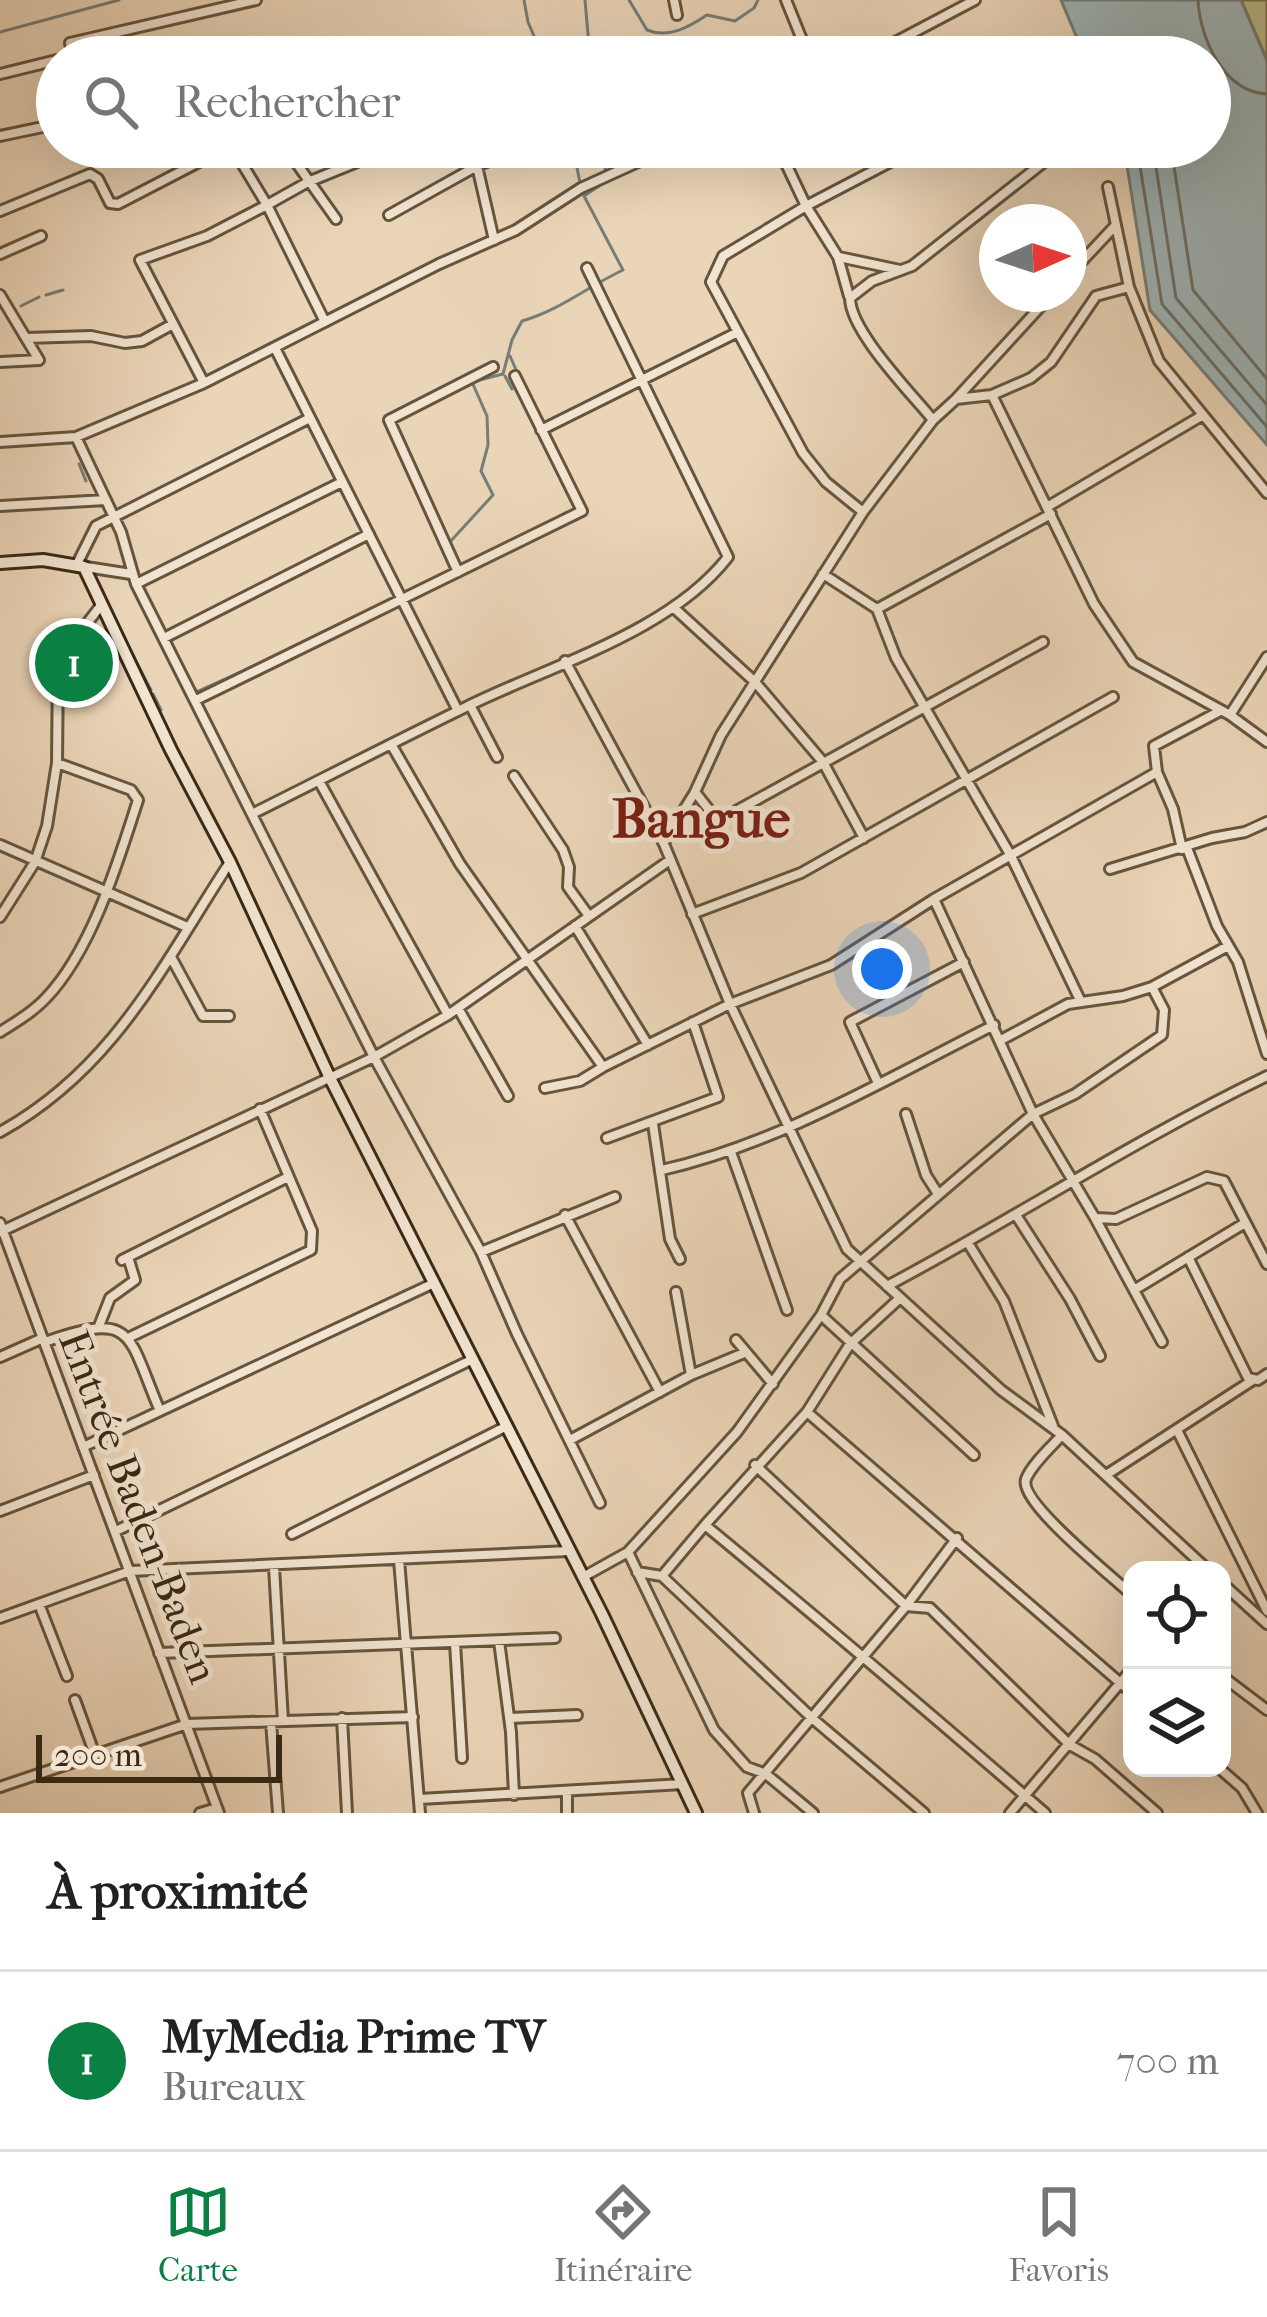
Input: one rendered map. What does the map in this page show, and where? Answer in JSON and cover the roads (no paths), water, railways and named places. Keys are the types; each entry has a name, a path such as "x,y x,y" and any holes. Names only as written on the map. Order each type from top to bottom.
{"main road":[{"path":"0,563 43,560 80,566 104,603 329,1076 583,1577 696,1813"}],"street":[{"path":"100,36 256,0"},
{"path":"674,0 677,15"},
{"path":"785,0 800,36"},
{"path":"907,36 975,0"},
{"path":"0,74 36,65"},
{"path":"0,136 36,128"},
{"path":"0,211 91,174 110,203 118,204 189,168"},
{"path":"244,168 325,322"},
{"path":"299,168 336,219"},
{"path":"204,383 140,260 207,236 342,168"},
{"path":"389,215 473,168"},
{"path":"477,168 494,240"},
{"path":"0,442 76,437 204,383 533,220 619,168"},
{"path":"788,168 838,257 850,310 860,328 933,420"},
{"path":"863,512 826,482 802,453 711,282 717,262 806,206 879,168"},
{"path":"850,298 872,281 902,270 1036,168"},
{"path":"1108,187 1129,287 1159,361 1267,493"},
{"path":"1087,255 1114,226"},
{"path":"0,254 41,236"},
{"path":"838,257 902,270"},
{"path":"254,813 673,607 707,581 728,557 587,268"},
{"path":"956,399 992,395 1031,378 1051,362 1097,295 1129,287"},
{"path":"0,295 39,360 0,362"},
{"path":"664,844 721,735 863,512 933,420 1036,312"},
{"path":"26,338 91,336 125,344 173,324"},
{"path":"541,430 736,333"},
{"path":"275,347 458,711"},
{"path":"458,572 389,420 493,367"},
{"path":"196,700 582,512 514,376"},
{"path":"992,395 1094,604 1133,662 1226,712 1267,742"},
{"path":"878,609 1203,415"},
{"path":"310,418 96,526 87,538 80,566 134,579 342,482"},
{"path":"76,437 113,516 134,579 374,1057 482,1252 600,1503"},
{"path":"0,506 106,500"},
{"path":"164,638 369,534"},
{"path":"823,574 878,609 896,658 1011,856 1080,1000"},
{"path":"0,917 34,862 47,826 57,763 58,661 104,603"},
{"path":"673,607 755,682 824,762 864,838"},
{"path":"695,792 718,821 1043,642"},
{"path":"1267,657 1226,712 1154,746 1157,772 1185,849 1238,962 1267,1054"},
{"path":"565,661 664,844 730,1004 841,1240 858,1262 1000,1390 1058,1432 1198,1561"},
{"path":"692,914 801,873 1113,697"},
{"path":"470,705 497,757"},
{"path":"391,744 460,865 603,1067"},
{"path":"0,1032 49,995 108,894 137,796 57,763"},
{"path":"545,1088 584,1079 730,1004 831,965 934,898 1157,772"},
{"path":"514,776 563,850 569,867 568,887 589,916"},
{"path":"319,781 448,1015"},
{"path":"1110,868 1267,822"},
{"path":"0,845 187,928"},
{"path":"1,1229 374,1057 448,1015 670,860"},
{"path":"0,1132 65,1088 102,1054 171,957 230,862"},
{"path":"934,898 1033,1114 1162,1342"},
{"path":"575,926 648,1045"},
{"path":"1001,1040 1080,1000 1124,996 1152,987 1228,946"},
{"path":"171,957 203,1016 229,1016"},
{"path":"878,1083 850,1022 964,962"},
{"path":"583,1577 628,1552 737,1432 821,1315 836,1284 858,1262 1033,1114 1075,1094 1162,1035 1164,1010 1152,987"},
{"path":"458,1008 508,1096"},
{"path":"607,1138 718,1097 693,1022"},
{"path":"662,1170 731,1152 788,1128 994,1024"},
{"path":"887,1286 968,1244 1185,1115 1267,1076"},
{"path":"128,1338 311,1250 312,1231 260,1109"},
{"path":"906,1114 926,1175 938,1193"},
{"path":"653,1124 670,1239 680,1259"},
{"path":"731,1152 787,1310"},
{"path":"1095,1218 1116,1219 1217,1176 1267,1264"},
{"path":"99,1325 110,1298 135,1280 125,1258 288,1177"},
{"path":"482,1252 615,1197"},
{"path":"565,1215 660,1392"},
{"path":"1016,1215 1100,1356"},
{"path":"1134,1290 1245,1223"},
{"name":"Entrée Baden-Baden","path":"1,1229 218,1810"},
{"path":"968,1244 1004,1301 1058,1432"},
{"path":"1188,1257 1253,1380"},
{"path":"83,1447 432,1284"},
{"path":"676,1292 691,1375"},
{"path":"662,1576 755,1465 807,1412 850,1343 900,1298"},
{"path":"821,1315 974,1455"},
{"path":"0,1357 99,1325 113,1328 128,1338 160,1411"},
{"path":"736,1340 773,1384"},
{"path":"570,1440 691,1375 744,1353"},
{"path":"116,1531 471,1360"},
{"path":"1106,1475 1267,1374"},
{"path":"807,1412 957,1538 1123,1688"},
{"path":"292,1534 507,1426"},
{"path":"1177,1430 1265,1616"},
{"path":"1058,1432 1027,1478 1026,1493 1123,1587"},
{"path":"755,1465 906,1606 930,1608 1070,1744 1095,1759 1157,1813"},
{"path":"0,1510 94,1475"},
{"path":"705,1525 1046,1813"},
{"path":"754,1813 748,1793 906,1606 957,1538"},
{"path":"0,1618 130,1571 569,1551"},
{"path":"628,1552 714,1730 747,1767 766,1774 813,1813"},
{"path":"399,1560 420,1813"},
{"path":"274,1567 283,1722"},
{"path":"637,1572 662,1576 813,1719 924,1813"},
{"path":"1231,1589 1265,1616"},
{"path":"39,1604 67,1676"},
{"path":"160,1653 555,1638"},
{"path":"499,1641 514,1795"},
{"path":"455,1643 462,1758"},
{"path":"1010,1813 1123,1679"},
{"path":"1231,1683 1267,1710"},
{"path":"75,1700 95,1755"},
{"path":"510,1718 577,1715"},
{"path":"0,1787 188,1724 413,1717"},
{"path":"342,1718 347,1813"},
{"path":"272,1722 278,1813"},
{"path":"1229,1777 1242,1788 1256,1813"},
{"path":"420,1799 683,1784"},
{"path":"567,1792 567,1813"},
{"path":"200,1813 218,1810"}],"water":[{"path":"1061,0 1241,0 1267,61 1267,445 1150,310 1127,168 1231,168 1231,36 1076,36"}],"waterway":[{"path":"0,32 119,0"},
{"path":"524,0 534,36"},
{"path":"585,0 588,36"},
{"path":"629,0 647,30 663,33 707,15 735,21 758,0"},
{"path":"7,68 30,62"},
{"path":"0,79 25,72"},
{"path":"577,168 580,183"},
{"path":"449,543 493,495 481,471 488,445 487,416 472,382 503,374 522,321 623,270 584,196 605,182"},
{"path":"46,295 63,290"},
{"path":"21,306 39,297"},
{"path":"510,356 517,372"},
{"path":"505,376 512,389"},
{"path":"79,464 86,481"},
{"path":"558,518 565,513"},
{"path":"352,619 391,600"},
{"path":"119,629 151,690"},
{"path":"196,692 292,649"},
{"path":"153,694 161,710"}],"place":[{"name":"MyMedia Prime TV","path":"74,663"}],"district":[{"name":"Bangue","path":"701,819"}]}
